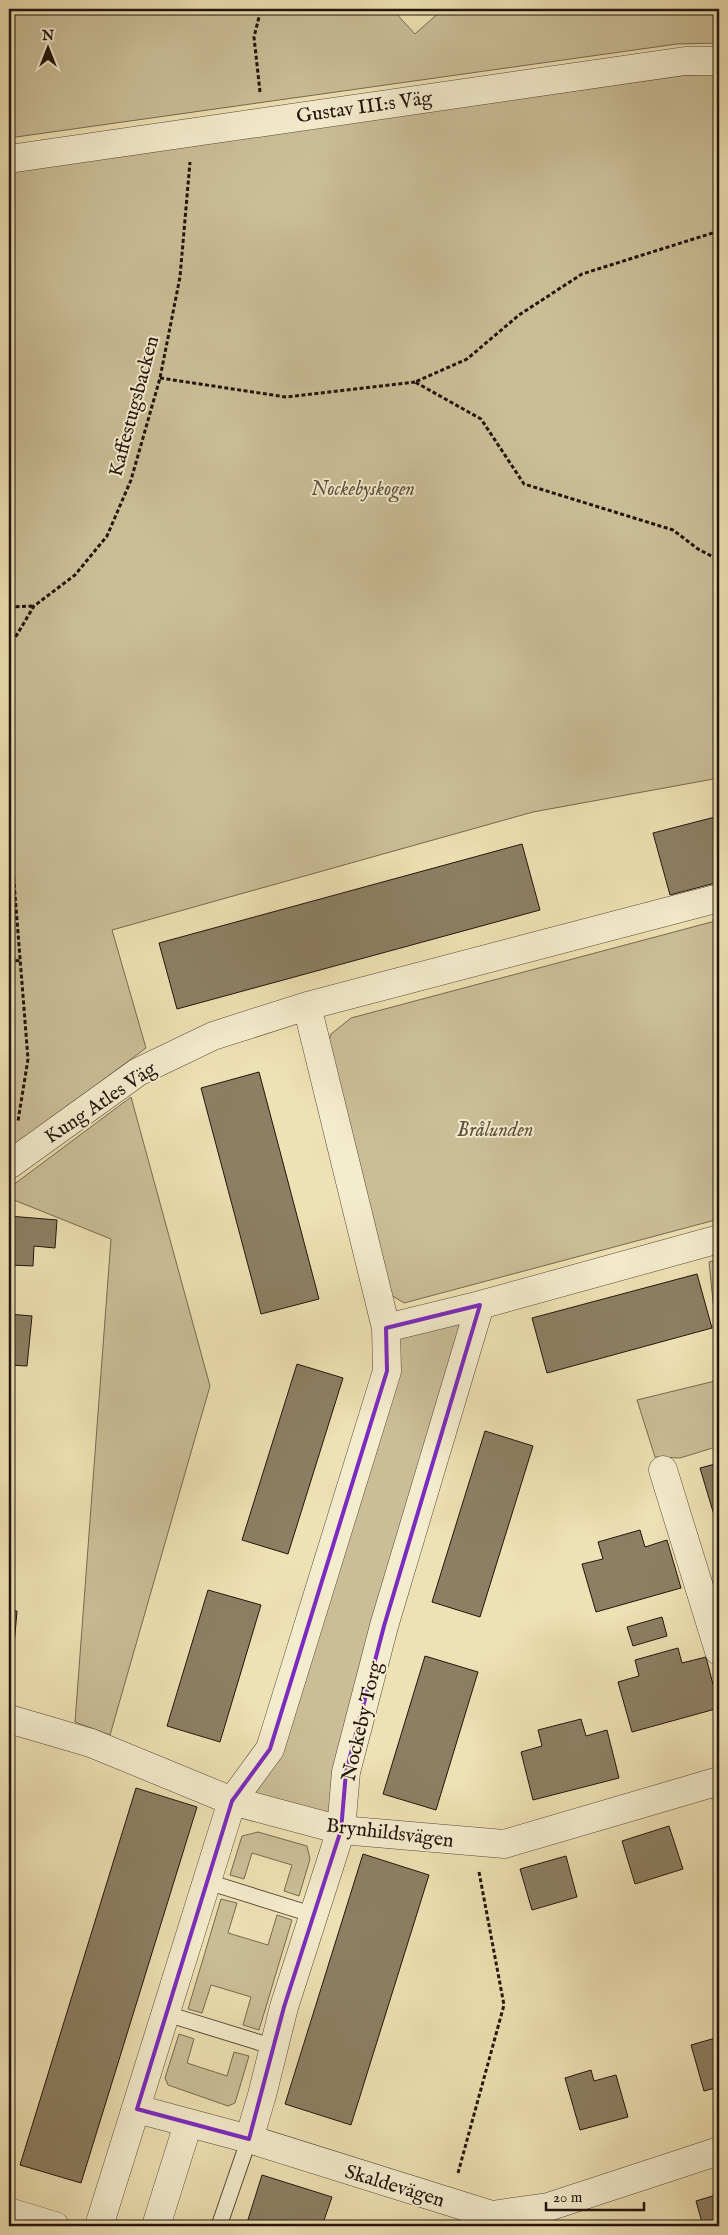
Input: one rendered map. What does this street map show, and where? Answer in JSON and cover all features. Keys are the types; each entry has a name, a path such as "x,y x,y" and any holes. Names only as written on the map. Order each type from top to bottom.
{"street":[{"name":"Gustav III:s Väg","path":"9,159 263,120 685,61 719,61"},
{"path":"99,2226 167,2014 232,1801 270,1749 387,1371 386,1328 307,1006 719,898"},
{"name":"Kung Atles Väg","path":"10,1164 138,1072 212,1036 307,1006"},
{"path":"386,1328 480,1305 719,1239"},
{"name":"Nockeby Torg","path":"248,2139 284,2007 341,1830 346,1772 384,1626 480,1305"},
{"path":"663,1470 719,1651"},
{"name":"Brynhildsvägen","path":"9,1719 91,1743 232,1801 341,1830 474,1843 504,1844 719,1781"},
{"path":"137,2109 248,2139"},
{"path":"156,2226 188,2124"},
{"name":"Skaldevägen","path":"248,2139 492,2215 555,2216 719,2151"},
{"path":"9,2212 55,2226"}],"lane":[{"path":"208,1882 314,1915"},
{"path":"167,2014 274,2047"},
{"name":"Nockeby Torg","path":"219,2226 248,2139"}],"path":[{"path":"261,9 254,37 263,120"},
{"name":"Kaffestugsbacken","path":"9,648 34,606 75,575 107,536 131,480 160,378 180,277 193,132"},
{"path":"160,378 286,397 415,382 467,359 520,315 582,274 719,231"},
{"path":"415,382 481,419 524,484 673,530 698,549 719,560"},
{"path":"9,608 34,606"},
{"path":"9,818 28,1059 10,1164"},
{"path":"9,960 21,961"},
{"path":"450,2202 504,2005 474,1843"}],"highlighted area":[{"path":"480,1305 384,1626 346,1772 341,1830 284,2007 249,2139 137,2109 232,1801 270,1749 387,1371 386,1328"}],"green space":[{"path":"9,9 392,9 415,34 443,9 719,9 719,43 677,44 9,138"},
{"name":"Nockebyskogen","path":"719,74 719,778 533,812 112,930 146,1048 9,1150 9,171 686,75"},
{"name":"Brålunden","path":"719,920 719,1219 404,1303 388,1293 325,1053 331,1034 351,1018"},
{"path":"131,1097 210,1386 110,1735 75,1722 111,1239 9,1198 9,1188"},
{"path":"719,1259 719,1360 709,1262"},
{"path":"480,1305 341,1830 232,1801 270,1749 386,1328"},
{"path":"719,1380 719,1446 680,1458 655,1457 637,1400"},
{"path":"258,1832 307,1846 310,1859 299,1896 284,1891 292,1865 252,1853 244,1879 230,1875 242,1836"},
{"path":"221,1899 237,1903 228,1933 268,1945 277,1915 292,1920 259,2030 243,2025 251,1997 211,1985 202,2013 188,2009"},
{"path":"179,2034 194,2039 187,2063 227,2076 234,2052 249,2056 235,2103 228,2106 168,2085 165,2078"}],"building":[{"path":"719,816 719,882 670,895 653,833"},
{"path":"522,844 540,910 177,1009 159,943"},
{"path":"259,1072 319,1299 261,1314 201,1088"},
{"path":"9,1216 57,1220 55,1248 34,1246 33,1266 9,1265"},
{"path":"697,1274 712,1328 547,1373 532,1318"},
{"path":"9,1314 32,1316 27,1366 9,1365"},
{"path":"297,1364 343,1378 288,1554 242,1540"},
{"path":"9,1414 12,1414 9,1460"},
{"path":"485,1431 533,1446 480,1617 432,1602"},
{"path":"719,1463 719,1513 714,1515 700,1468"},
{"path":"640,1530 645,1547 667,1540 681,1588 596,1612 582,1564 603,1559 598,1542"},
{"path":"208,1590 261,1605 220,1742 167,1726"},
{"path":"9,1611 17,1611 14,1646 9,1645"},
{"path":"662,1617 667,1636 633,1646 627,1627"},
{"path":"678,1648 682,1663 706,1657 719,1708 632,1732 618,1682 639,1676 635,1660"},
{"path":"425,1656 478,1672 436,1810 383,1794"},
{"path":"581,1719 586,1736 607,1730 619,1778 533,1800 521,1752 542,1746 538,1730"},
{"path":"136,1788 197,1807 81,2183 20,2165"},
{"path":"669,1826 683,1869 635,1884 622,1841"},
{"path":"363,1854 429,1875 351,2125 285,2104"},
{"path":"566,1856 577,1897 532,1910 520,1869"},
{"path":"719,2037 719,2087 704,2091 691,2045"},
{"path":"591,2070 594,2081 616,2075 628,2117 580,2130 565,2078"},
{"path":"9,2119 13,2120 9,2136"},
{"path":"262,2175 332,2197 322,2226 246,2226"},
{"path":"719,2194 719,2226 703,2226 696,2201"}]}
